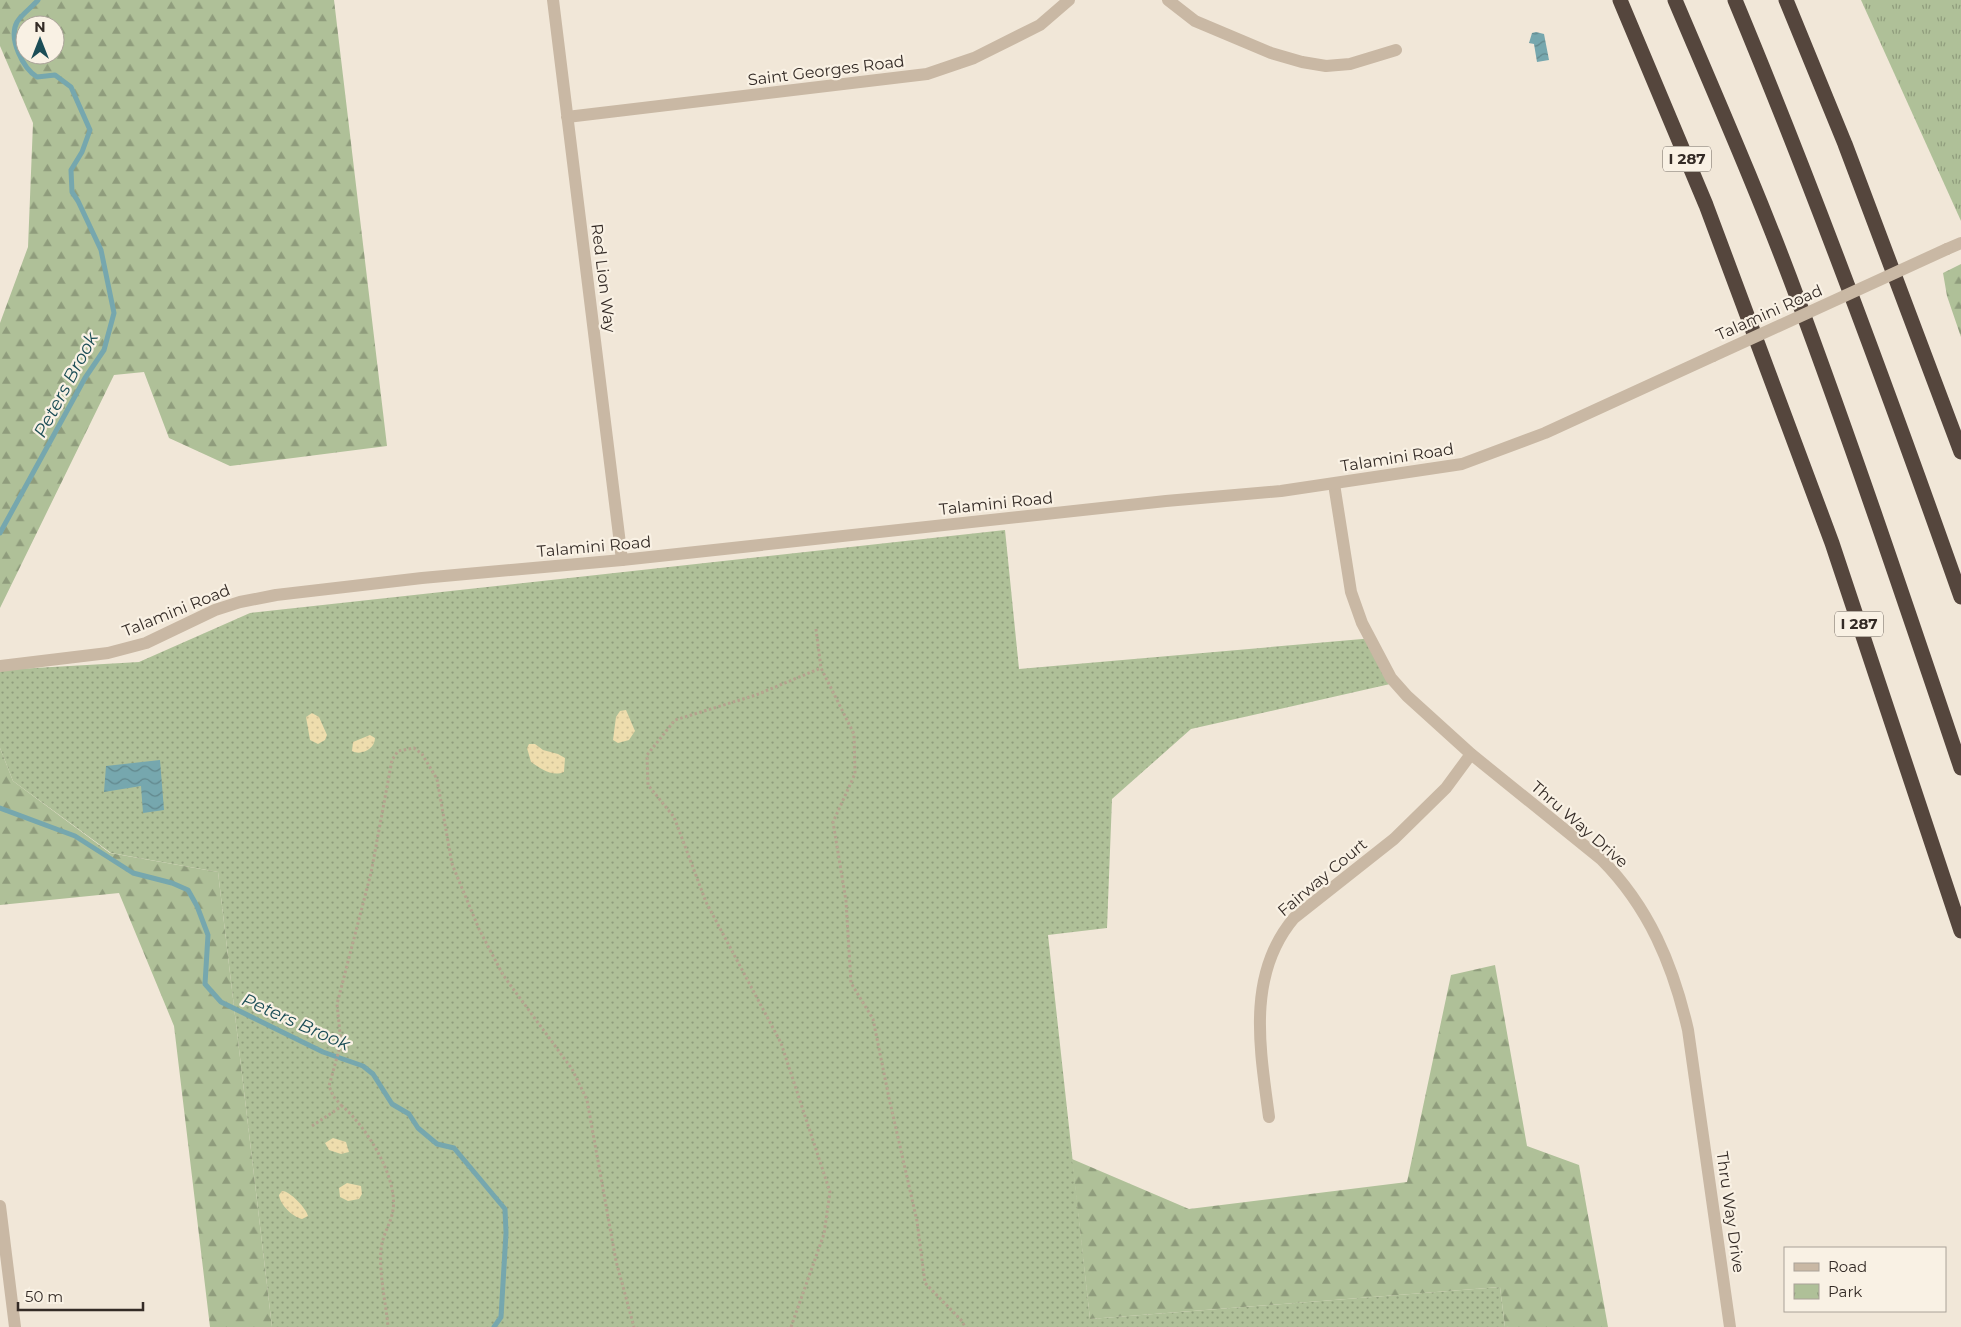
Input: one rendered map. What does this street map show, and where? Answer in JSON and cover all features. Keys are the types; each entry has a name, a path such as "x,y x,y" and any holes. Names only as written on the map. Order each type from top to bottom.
{"highway":[{"name":"I 287","path":"1620,0 1706,205 1829,534 1961,931"},
{"name":"I 287","path":"1675,0 1745,165 1796,296 1863,478 1961,768"},
{"path":"1735,0 1794,142 1916,468 1961,597"},
{"path":"1786,0 1845,144 1961,452"}],"street":[{"name":"Red Lion Way","path":"554,0 622,560"},
{"name":"Saint Georges Road","path":"567,116 927,74 974,58 1040,25 1069,0"},
{"path":"1168,0 1194,21 1271,53 1302,62 1326,66 1350,64 1396,50"},
{"name":"Talamini Road","path":"0,666 108,654 146,643 214,610 240,602 267,597 422,578 622,560 1334,484 1462,464 1545,433 1961,243"},
{"name":"Thru Way Drive","path":"1334,484 1350,584 1362,623 1391,678 1407,696 1471,754 1601,859 1620,878 1649,919 1684,1010 1688,1030 1730,1327"},
{"name":"Fairway Court","path":"1269,1117 1259,1038 1260,1002 1269,959 1281,933 1294,918 1394,839 1446,788 1471,754"},
{"path":"0,1206 15,1327"}],"path":[{"path":"816,629 821,668 854,734 855,774 833,822 846,901 851,982 874,1018 889,1098 916,1221 925,1283 962,1321 965,1327"},
{"path":"791,1327 824,1234 830,1192 781,1043 706,902 674,817 648,785 647,755 675,720 756,695 821,668"},
{"path":"388,1327 380,1253 382,1238 393,1212 394,1195 390,1180 369,1137 354,1116 333,1096 329,1086 341,1043 337,1004 371,873 387,777 392,760 398,751 414,748 422,754 437,778 452,864 479,929 503,975 572,1069 587,1100 616,1261 634,1327"},
{"path":"312,1126 342,1106"}],"green space":[{"path":"0,0 334,0 387,446 230,466 169,438 144,372 114,375 0,608 0,323 28,247 33,123 0,46"},
{"path":"1861,0 1961,0 1961,221"},
{"path":"1961,264 1961,337 1947,296 1943,273"},
{"path":"1005,530 1019,669 1374,638 1399,682 1191,729 1112,799 1107,928 1048,935 1090,1319 1500,1287 1505,1327 272,1327 218,872 111,853 13,781 0,748 0,670 139,662 250,613"},
{"path":"0,748 13,781 110,853 218,872 272,1327 210,1327 174,1026 119,893 0,905"},
{"path":"1495,965 1527,1146 1579,1165 1608,1327 1505,1327 1500,1287 1090,1319 1072,1159 1189,1209 1407,1182 1451,975"}],"sand":[{"path":"626,710 635,731 629,740 618,743 613,740 616,717 620,711"},
{"path":"312,713 319,717 327,735 325,740 318,744 310,740 306,717"},
{"path":"370,735 375,738 370,748 359,753 352,751 353,742"},
{"path":"529,744 535,744 543,750 565,758 564,772 551,773 531,762 527,748"},
{"path":"333,1138 346,1142 349,1152 341,1154 329,1150 325,1143"},
{"path":"347,1183 361,1186 362,1194 359,1199 348,1201 340,1197 339,1188"},
{"path":"282,1191 297,1200 308,1216 302,1219 288,1210 280,1199 279,1195"}],"water":[{"path":"1532,33 1544,34 1549,60 1537,62 1534,44 1529,43"},
{"path":"160,760 164,810 143,813 141,786 104,792 106,766"}],"waterway":[{"name":"Peters Brook","path":"0,533 85,378 104,350 114,313 101,250 72,192 71,170 82,152 90,130 71,87 55,75 37,77 32,73 18,52 14,36 17,22 38,0"},
{"name":"Peters Brook","path":"0,808 75,836 133,873 172,883 188,890 197,906 208,935 205,984 221,1002 323,1052 363,1066 373,1074 392,1104 409,1114 418,1128 437,1144 454,1148 505,1209 506,1233 501,1317 494,1327"}]}
